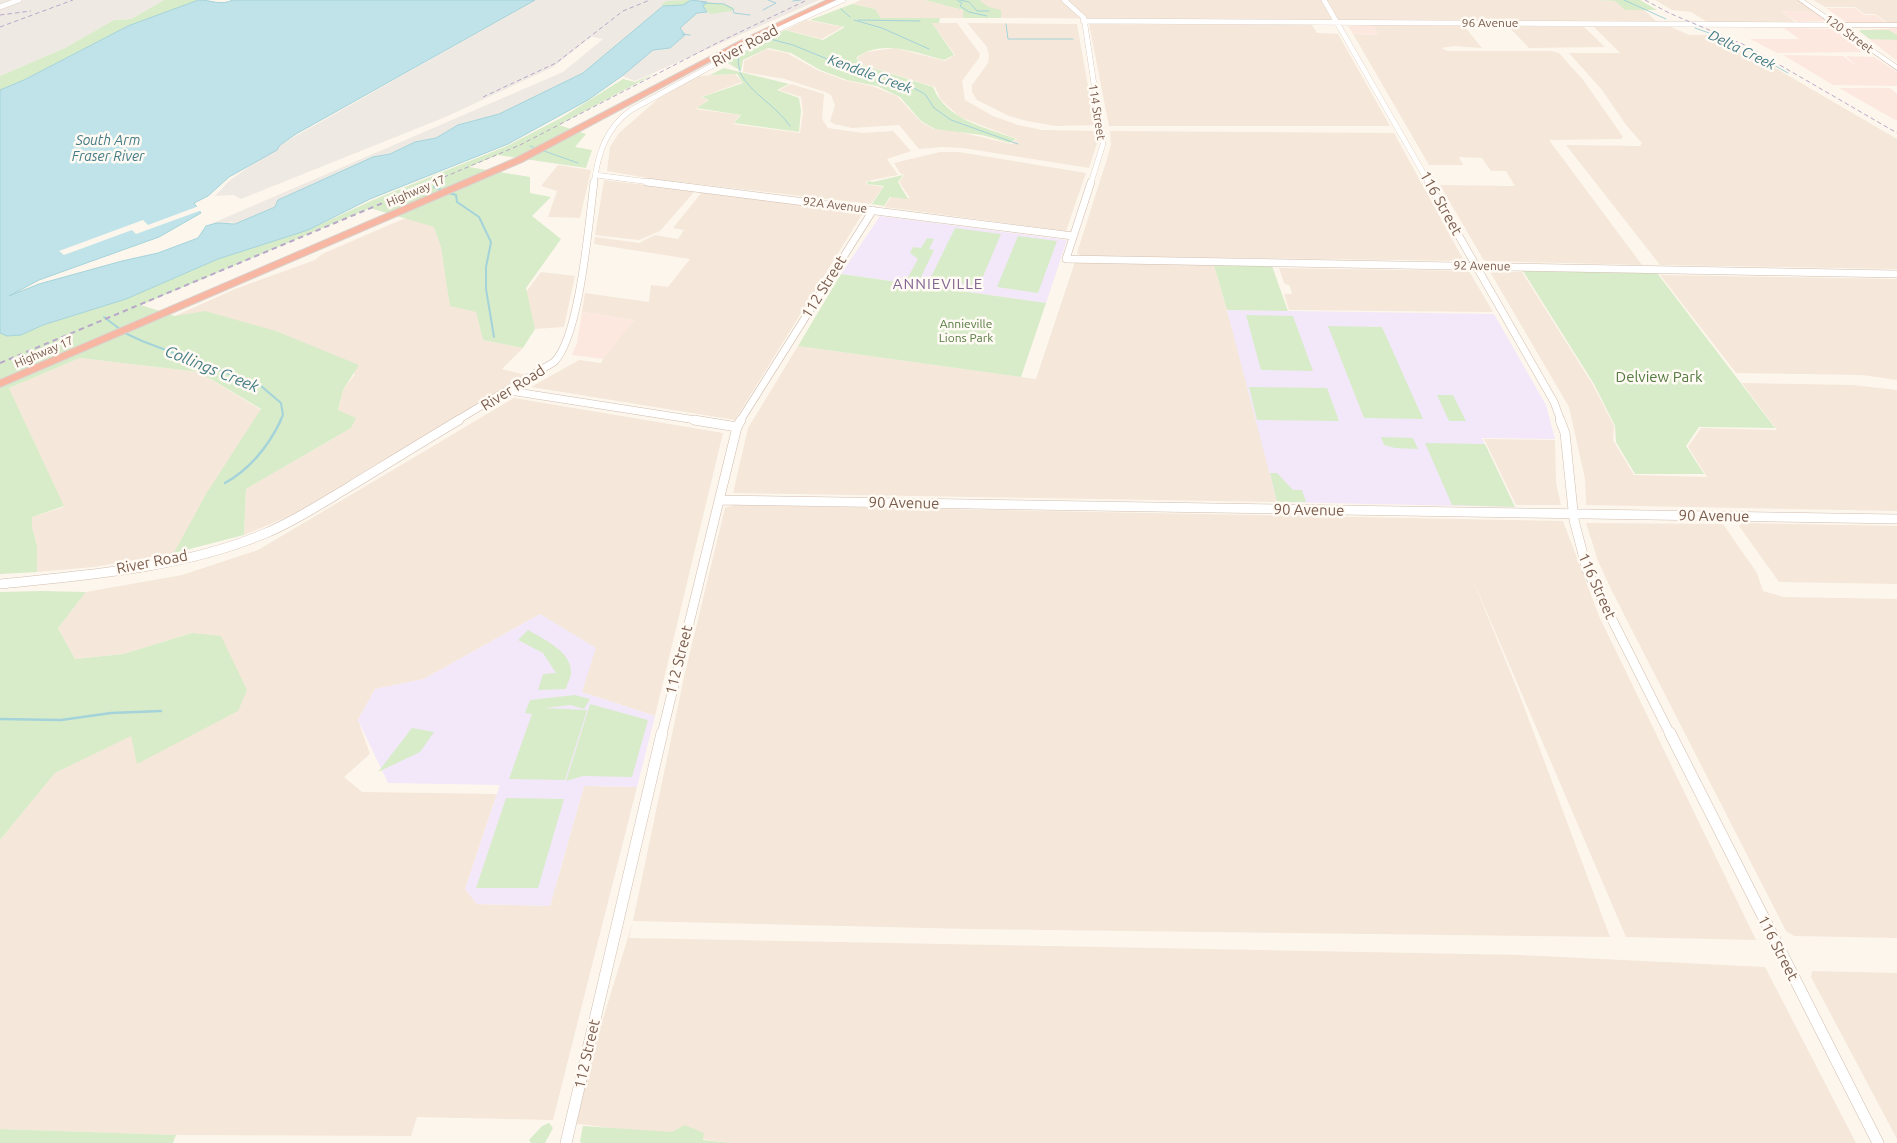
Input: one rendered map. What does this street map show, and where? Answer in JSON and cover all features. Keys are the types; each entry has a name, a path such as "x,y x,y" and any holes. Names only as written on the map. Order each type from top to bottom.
{"highway":[{"name":"Highway 17","path":"540,148 744,37 825,0"},
{"name":"Highway 17","path":"0,378 98,339 463,183 540,148 748,39 832,0"},
{"name":"Highway 17","path":"0,384 98,339"}],"main road":[{"name":"120 Street","path":"1801,0 1897,68"},
{"name":"120 Street","path":"1808,0 1897,64"},
{"name":"96 Avenue","path":"1837,25 1897,26"}],"street":[{"path":"0,7 19,0"},
{"name":"River Road","path":"0,584 115,570 226,547 258,537 285,524 510,391 554,362 564,354 567,348 578,293 596,175 604,143 610,130 636,105 774,31 843,0"},
{"path":"1064,0 1082,16 1083,21"},
{"name":"116 Street","path":"1324,0 1540,377 1560,417 1567,448 1573,514 1579,546 1599,596 1878,1143"},
{"name":"96 Avenue","path":"1083,21 1837,25"},
{"name":"114 Street","path":"1066,258 1103,144 1083,21"},
{"name":"92A Avenue","path":"596,175 1073,236"},
{"name":"112 Street","path":"566,1143 675,677 737,427 873,210"},
{"name":"92 Avenue","path":"1066,258 1897,274"},
{"path":"510,391 737,427"},
{"name":"90 Avenue","path":"720,500 1897,518"}],"shaded area":[{"path":"0,0 164,0 131,19 114,20 65,48 0,76"},
{"path":"535,0 819,0 635,81 622,76 653,49 670,48 684,35 680,28 697,13 706,12 702,6 706,2 691,1 663,6 583,73 499,114 458,125 436,138 415,142 390,154 373,157 278,200 275,207 235,224 232,222 206,226 563,72 603,39 589,36 591,37 553,67 448,116 241,199 233,195 215,196 229,181 262,157 277,150 280,145"},
{"path":"861,0 925,0 963,10 963,18 881,18 875,9 852,4"},
{"path":"973,0 1596,0 1615,1 1625,10 1644,10 1657,22 1001,18 1001,12 983,13"},
{"path":"1655,0 1797,0 1815,12 1781,11 1797,23 1707,22 1691,12 1672,10"},
{"path":"1813,0 1897,0 1897,23 1888,23 1875,14 1864,14 1855,7 1825,7"},
{"path":"1826,8 1855,8 1864,15 1875,15 1887,23 1847,23"},
{"path":"1781,11 1815,12 1827,21 1797,22"},
{"path":"806,20 843,27 822,39 786,30"},
{"path":"932,23 957,23 980,54 962,81 965,100 993,116 1018,125 1042,130 1096,131 1097,143 1089,168 963,148 919,149 899,125 852,128 834,124 830,121 835,105 831,95 825,92 785,79 743,72 744,61 766,49 787,53 817,70 844,80 872,86 897,96 921,122 934,129 951,130 1011,144 1017,139 960,117 941,100 935,87 864,65 857,58 866,52 895,48 945,61 955,55"},
{"path":"967,23 1077,24 1095,125 1057,126 1027,121 1009,116 977,100 972,92 972,85 988,63 989,56 987,47"},
{"path":"1089,24 1312,25 1317,33 1338,34 1390,126 1109,126"},
{"path":"1373,25 1464,26 1482,48 1454,46 1441,48 1448,51 1552,51 1559,53 1584,81 1623,137 1621,139 1549,140 1642,265 1486,261 1483,259 1440,185 1515,186 1506,171 1491,171 1482,158 1459,157 1463,165 1429,165 1353,34 1379,35"},
{"path":"1373,25 1379,35 1353,34 1348,26"},
{"path":"1508,26 1584,27 1605,47 1529,48"},
{"path":"1594,27 1671,27 1689,35 1706,35 1765,62 1897,139 1897,269 1660,265 1566,145 1640,146 1642,143 1626,125 1602,90 1569,53 1620,53"},
{"path":"1784,28 1838,29 1869,52 1777,53 1750,39 1799,39"},
{"path":"1897,28 1897,61 1859,31 1862,30"},
{"path":"1783,55 1843,56 1857,66 1846,56 1874,57 1897,72 1897,86 1833,85"},
{"path":"735,74 742,82 701,97 708,100 696,109 740,115 733,124 800,133 803,113 801,97 779,90 791,84 824,94 822,119 828,128 863,133 893,131 911,151 887,159 898,175 867,181 866,184 883,187 871,204 653,179 607,171 610,147 619,133 658,99 697,76"},
{"path":"1839,88 1890,88 1897,94 1897,121"},
{"path":"1110,131 1394,133 1464,261 1081,256 1077,253 1111,145"},
{"path":"940,152 959,152 1086,173 1066,231 884,207 891,197 910,198 899,182 904,175 900,173 894,163"},
{"path":"558,165 591,170 580,218 548,217 557,191 541,186"},
{"path":"604,180 695,191 660,231 639,240 595,235"},
{"path":"702,192 863,213 735,420 531,387 579,360 601,363 609,349 634,320 582,312 585,293 649,302 651,285 668,287 690,259 594,244 595,237 639,243 655,235 678,239 684,230 673,228"},
{"path":"880,216 1067,240 1046,303 841,274"},
{"path":"429,217 476,312 483,340 523,348 502,369 526,375 429,435 292,515 244,535 246,489 351,428 338,411 343,390 355,374 175,316 235,289 315,260 322,254 403,219"},
{"path":"1075,262 1214,265 1249,387 1277,502 733,493 748,428 798,346 1036,379"},
{"path":"1279,268 1469,271 1493,312 1289,310 1284,294 1292,294 1290,286 1284,283"},
{"path":"541,272 575,276 564,327 535,329 525,293"},
{"path":"1490,272 1522,272 1593,385 1614,426 1613,440 1634,475 1707,477 1688,447 1701,428 1777,430 1742,383 1853,385 1897,390 1897,511 1586,505 1585,479 1569,407"},
{"path":"1660,275 1897,279 1897,380 1862,375 1736,373"},
{"path":"1227,310 1494,314 1546,405 1555,439 1482,438 1515,507 1277,502"},
{"path":"582,312 634,320 603,359 572,355 577,343"},
{"path":"80,358 199,372 261,410 255,439 174,553 94,567 37,572 37,546 32,527 32,517 64,507 9,388"},
{"path":"514,398 723,433 655,716 582,692 540,614 424,679 375,689 358,720 370,754 344,777 362,792 497,794 465,889 477,904 550,906 584,786 637,787 553,1120 417,1117 411,1136 176,1135 0,1129 0,840 55,773 131,735 138,764 192,633 123,654 75,659 58,628 86,592 182,575 258,550"},
{"path":"1484,439 1555,440 1556,483 1561,505 1516,505"},
{"path":"734,505 1563,521 1599,616 1756,940 1626,937 1470,573 1520,696 1610,937 968,929 633,921 684,677 725,508"},
{"path":"1586,523 1723,524 1757,573 1763,591 1784,597 1897,599 1897,938 1794,936 1786,931 1612,591 1598,561"},
{"path":"1742,523 1897,526 1897,584 1779,582 1739,526"},
{"path":"540,614 596,648 582,692 655,716 637,787 584,786 550,906 477,904 465,889 500,785 388,783 358,720 375,689 424,679"},
{"path":"633,921 629,938 1521,955 1765,967 1856,1143 733,1143 571,1123"},
{"path":"1812,971 1897,973 1897,1139 1811,977"}],"green space":[{"path":"164,0 199,0 128,26 24,80 0,90 0,76 65,48 114,20 131,19"},
{"path":"692,0 724,4 735,8 732,11 710,14 702,6 691,1 683,5 663,6 662,4 667,1"},
{"path":"925,0 979,0 989,7 1001,10 1001,18 963,18 963,10"},
{"path":"1596,0 1640,0 1657,10 1625,10 1615,1"},
{"path":"852,4 875,9 881,18 940,18 939,23 932,23 954,55 944,60 911,51 888,48 866,52 856,58 863,65 933,87 939,98 957,115 980,126 1016,139 1010,143 982,135 935,129 921,121 900,97 877,86 847,80 820,70 791,53 768,48 743,60 741,71 726,62 785,30 823,40 845,27 810,20"},
{"path":"1889,30 1897,35 1897,40 1870,39 1859,31"},
{"path":"724,68 789,84 777,90 799,98 801,111 799,132 734,123 741,115 697,108 709,100 702,97 743,83 737,74 710,75"},
{"path":"656,73 559,125 586,134 575,147 592,150 586,168 498,155 469,167 530,177 530,193 551,197 532,216 561,239 526,288 535,329 523,348 483,340 476,312 450,306 441,247 434,227 370,208 141,305 175,316 205,311 276,331 359,365 343,390 338,410 356,418 351,428 246,489 244,535 174,553 206,494 261,409 199,372 80,358 9,388 64,506 32,517 32,527 37,546 37,572 0,574 0,333 7,336 21,335 43,325 126,299 218,259 308,230 373,200 507,146 561,118 623,79 635,82"},
{"path":"903,175 898,182 908,199 890,197 884,206 872,204 884,186 867,184 868,181 873,182"},
{"path":"955,228 1001,234 979,286 930,279"},
{"path":"1018,236 1057,241 1038,293 997,287"},
{"path":"927,238 934,239 929,249 934,250 919,281 907,279 918,259 910,253 913,247 921,248"},
{"path":"1214,265 1272,266 1288,311 1227,310"},
{"name":"Delview Park","path":"1523,271 1657,273 1775,428 1699,427 1686,446 1704,474 1635,474 1616,442 1615,426 1594,384"},
{"name":"Annieville Lions Park","path":"841,274 1046,303 1021,377 798,346"},
{"path":"1246,315 1293,316 1313,371 1261,370"},
{"path":"1328,326 1382,327 1423,419 1364,418"},
{"path":"1249,387 1327,388 1339,421 1257,420"},
{"path":"1437,395 1453,395 1466,421 1449,421"},
{"path":"1381,437 1413,438 1418,449 1395,448 1384,445"},
{"path":"1425,443 1485,444 1515,507 1452,505"},
{"path":"1270,473 1277,473 1293,490 1302,490 1306,502 1277,502"},
{"path":"0,592 86,592 58,628 75,659 123,654 192,633 221,636 247,690 238,711 137,764 131,736 55,773 0,840"},
{"path":"528,630 556,647 567,659 571,674 566,689 538,690 543,674 556,673 543,653 518,640"},
{"path":"575,695 590,699 584,709 571,705 545,708 587,710 565,780 509,779 532,714 525,713 530,700"},
{"path":"590,704 648,720 632,777 583,776 566,781"},
{"path":"412,728 434,732 420,752 378,772"},
{"path":"506,798 564,799 538,888 476,888"},
{"path":"549,1123 553,1128 545,1143 531,1143 529,1140 542,1126"},
{"path":"685,1125 704,1133 703,1140 733,1143 581,1143 580,1141 583,1126 672,1132"},
{"path":"0,1129 176,1135 173,1143 0,1143"}],"water":[{"name":"South Arm Fraser River","path":"199,0 220,3 233,0 535,0 296,134 280,145 277,150 229,177 208,196 194,203 201,213 159,237 39,280 9,296 39,284 158,253 198,238 206,226 217,223 235,224 275,207 278,200 373,157 390,154 415,142 436,138 458,125 499,114 583,73 663,6 683,5 691,0 707,2 703,6 707,12 697,13 680,28 685,35 670,48 653,50 622,76 588,100 508,144 370,199 308,230 218,259 126,299 43,325 21,335 7,336 0,333 0,90 24,80 128,26"}],"pier":[{"path":"199,206 202,210 136,234 132,230 64,255 59,251 143,220 148,225"}],"waterway":[{"path":"763,10 776,3 768,0"},
{"path":"793,1 801,0"},
{"path":"957,0 962,3 960,6 969,12 987,16"},
{"path":"960,0 969,2 977,11 989,11"},
{"name":"Delta Creek","path":"1624,0 1666,19"},
{"path":"702,3 724,4 733,9 734,13 750,15"},
{"path":"841,9 850,17"},
{"path":"854,20 882,28 929,49"},
{"path":"858,20 920,21"},
{"path":"1006,24 1008,39 1073,39"},
{"name":"Delta Creek","path":"1695,28 1729,40 1788,73"},
{"path":"682,34 690,35"},
{"name":"Kendale Creek","path":"770,39 793,45 837,63 902,82 925,94 934,108 951,120 1018,144"},
{"path":"740,71 738,62 741,51"},
{"path":"740,73 751,88 778,112 790,126"},
{"path":"530,146 578,163"},
{"path":"434,187 444,191"},
{"path":"449,193 456,195 457,202 479,217 491,242 486,267 486,289 494,337"},
{"name":"Collings Creek","path":"104,317 125,333 142,341 261,386 281,403 283,415 280,421"},
{"name":"Collings Creek","path":"225,483 258,456 281,420"},
{"path":"0,719 61,720 111,713 161,711"}],"railway":[{"path":"0,27 73,0"},
{"path":"483,97 556,63 623,11 650,0"},
{"path":"430,183 520,145 715,44 807,0"},
{"path":"1645,0 1669,13 1747,46 1897,133"},
{"path":"0,15 31,11"},
{"path":"0,363 433,182"}],"district":[{"name":"ANNIEVILLE","path":"938,284"}]}
